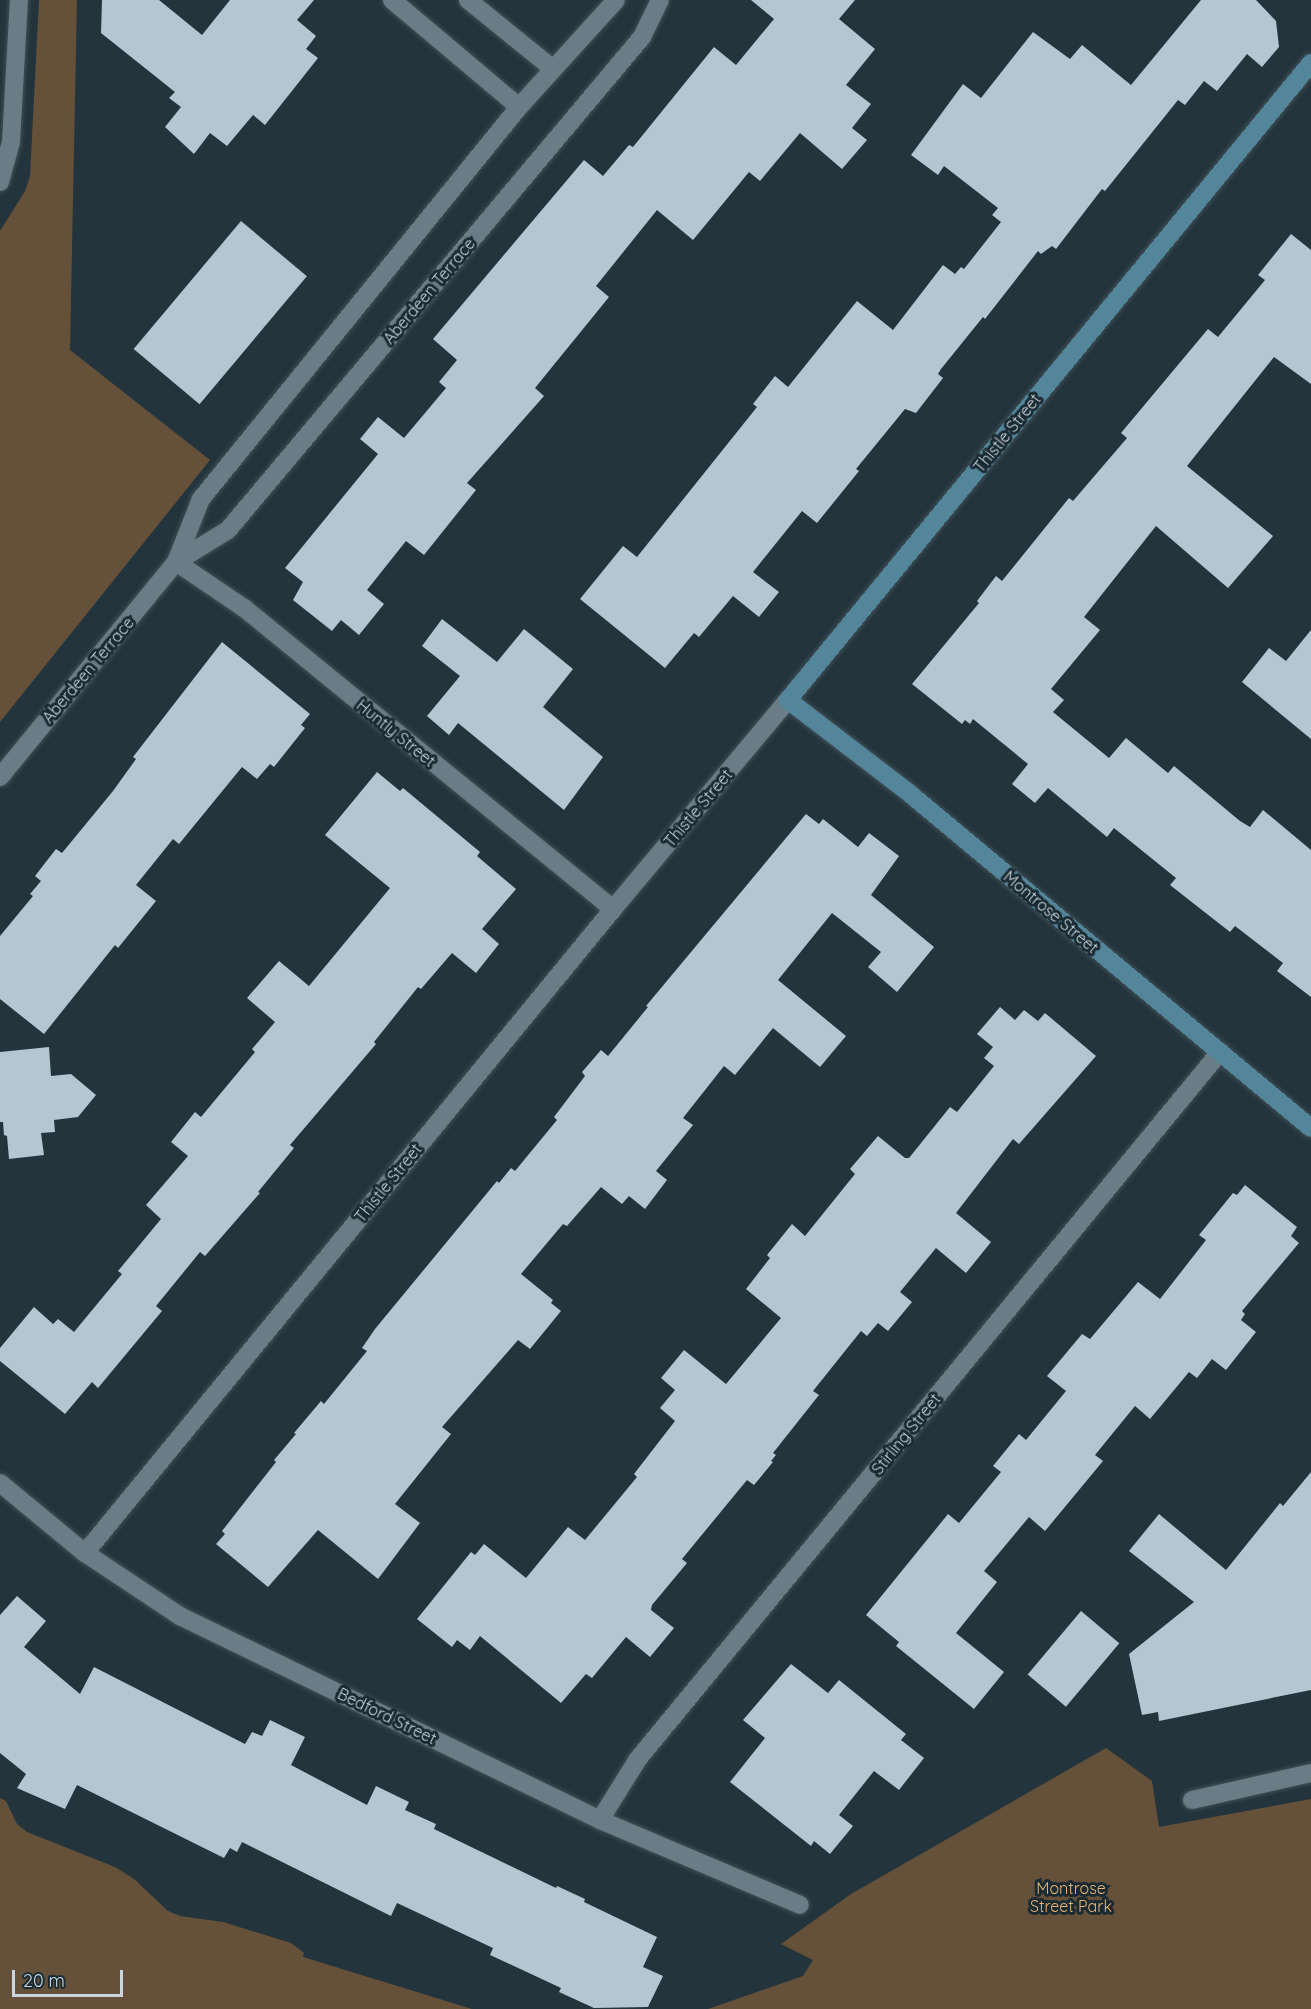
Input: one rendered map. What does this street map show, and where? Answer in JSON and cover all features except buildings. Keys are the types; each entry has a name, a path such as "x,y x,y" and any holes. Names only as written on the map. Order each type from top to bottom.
{"street":[{"path":"0,182 11,142 19,0"},
{"path":"393,0 519,107"},
{"path":"468,0 552,68"},
{"name":"Aberdeen Terrace","path":"0,777 176,562 201,499 519,107 616,0"},
{"name":"Aberdeen Terrace","path":"176,562 228,530 642,37 660,0"},
{"name":"Thistle Street","path":"85,1553 1311,63"},
{"name":"Huntly Street","path":"176,562 244,608 613,909"},
{"name":"Montrose Street","path":"788,700 909,793 1311,1128"},
{"name":"Stirling Street","path":"600,1820 638,1759 1220,1052"},
{"name":"Bedford Street","path":"0,1483 85,1553 180,1616 600,1820 800,1905"},
{"path":"1192,1800 1311,1773"}],"green space":[{"path":"39,0 77,0 70,350 210,460 0,722 0,231 25,191 30,176"},
{"name":"Montrose Street Park","path":"1106,1748 1152,1781 1159,1827 1311,1799 1311,2009 708,2009 803,1976 813,1960 781,1944 851,1894"},
{"path":"0,1798 6,1801 17,1824 27,1832 115,1867 134,1879 168,1911 180,1916 223,1922 291,1943 304,1953 303,1957 472,2009 0,2009"}]}
